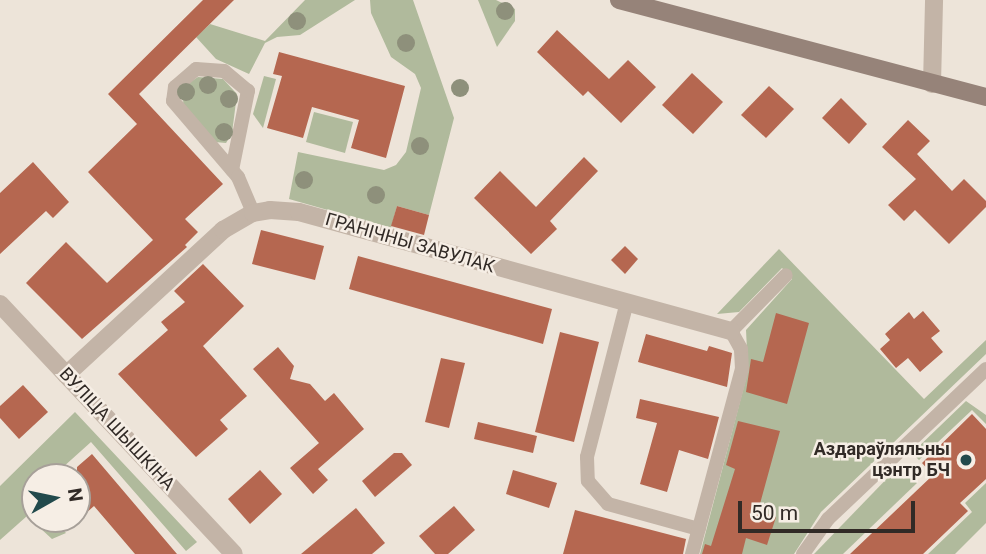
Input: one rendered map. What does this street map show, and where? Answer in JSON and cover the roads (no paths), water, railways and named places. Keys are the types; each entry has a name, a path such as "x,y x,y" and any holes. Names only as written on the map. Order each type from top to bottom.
{"main road":[{"path":"619,0 986,97"}],"street":[{"path":"932,84 934,0"},
{"name":"ГРАНІЧНЫ ЗАВУЛАК","path":"66,375 223,230 253,213 299,212 731,331"},
{"name":"ВУЛІЦА ШЫШКІНА","path":"0,304 234,554"}],"lane":[{"path":"232,170 248,91 224,71 196,69 175,87 173,101 232,170 246,191 253,213"},
{"path":"692,554 742,369 741,349 731,331 786,275"},
{"path":"627,302 587,457 588,481 608,504 699,529"},
{"path":"803,554 828,519 986,369"}],"place":[{"name":"Аздараўляльны цэнтр БЧ","path":"966,460"}]}
